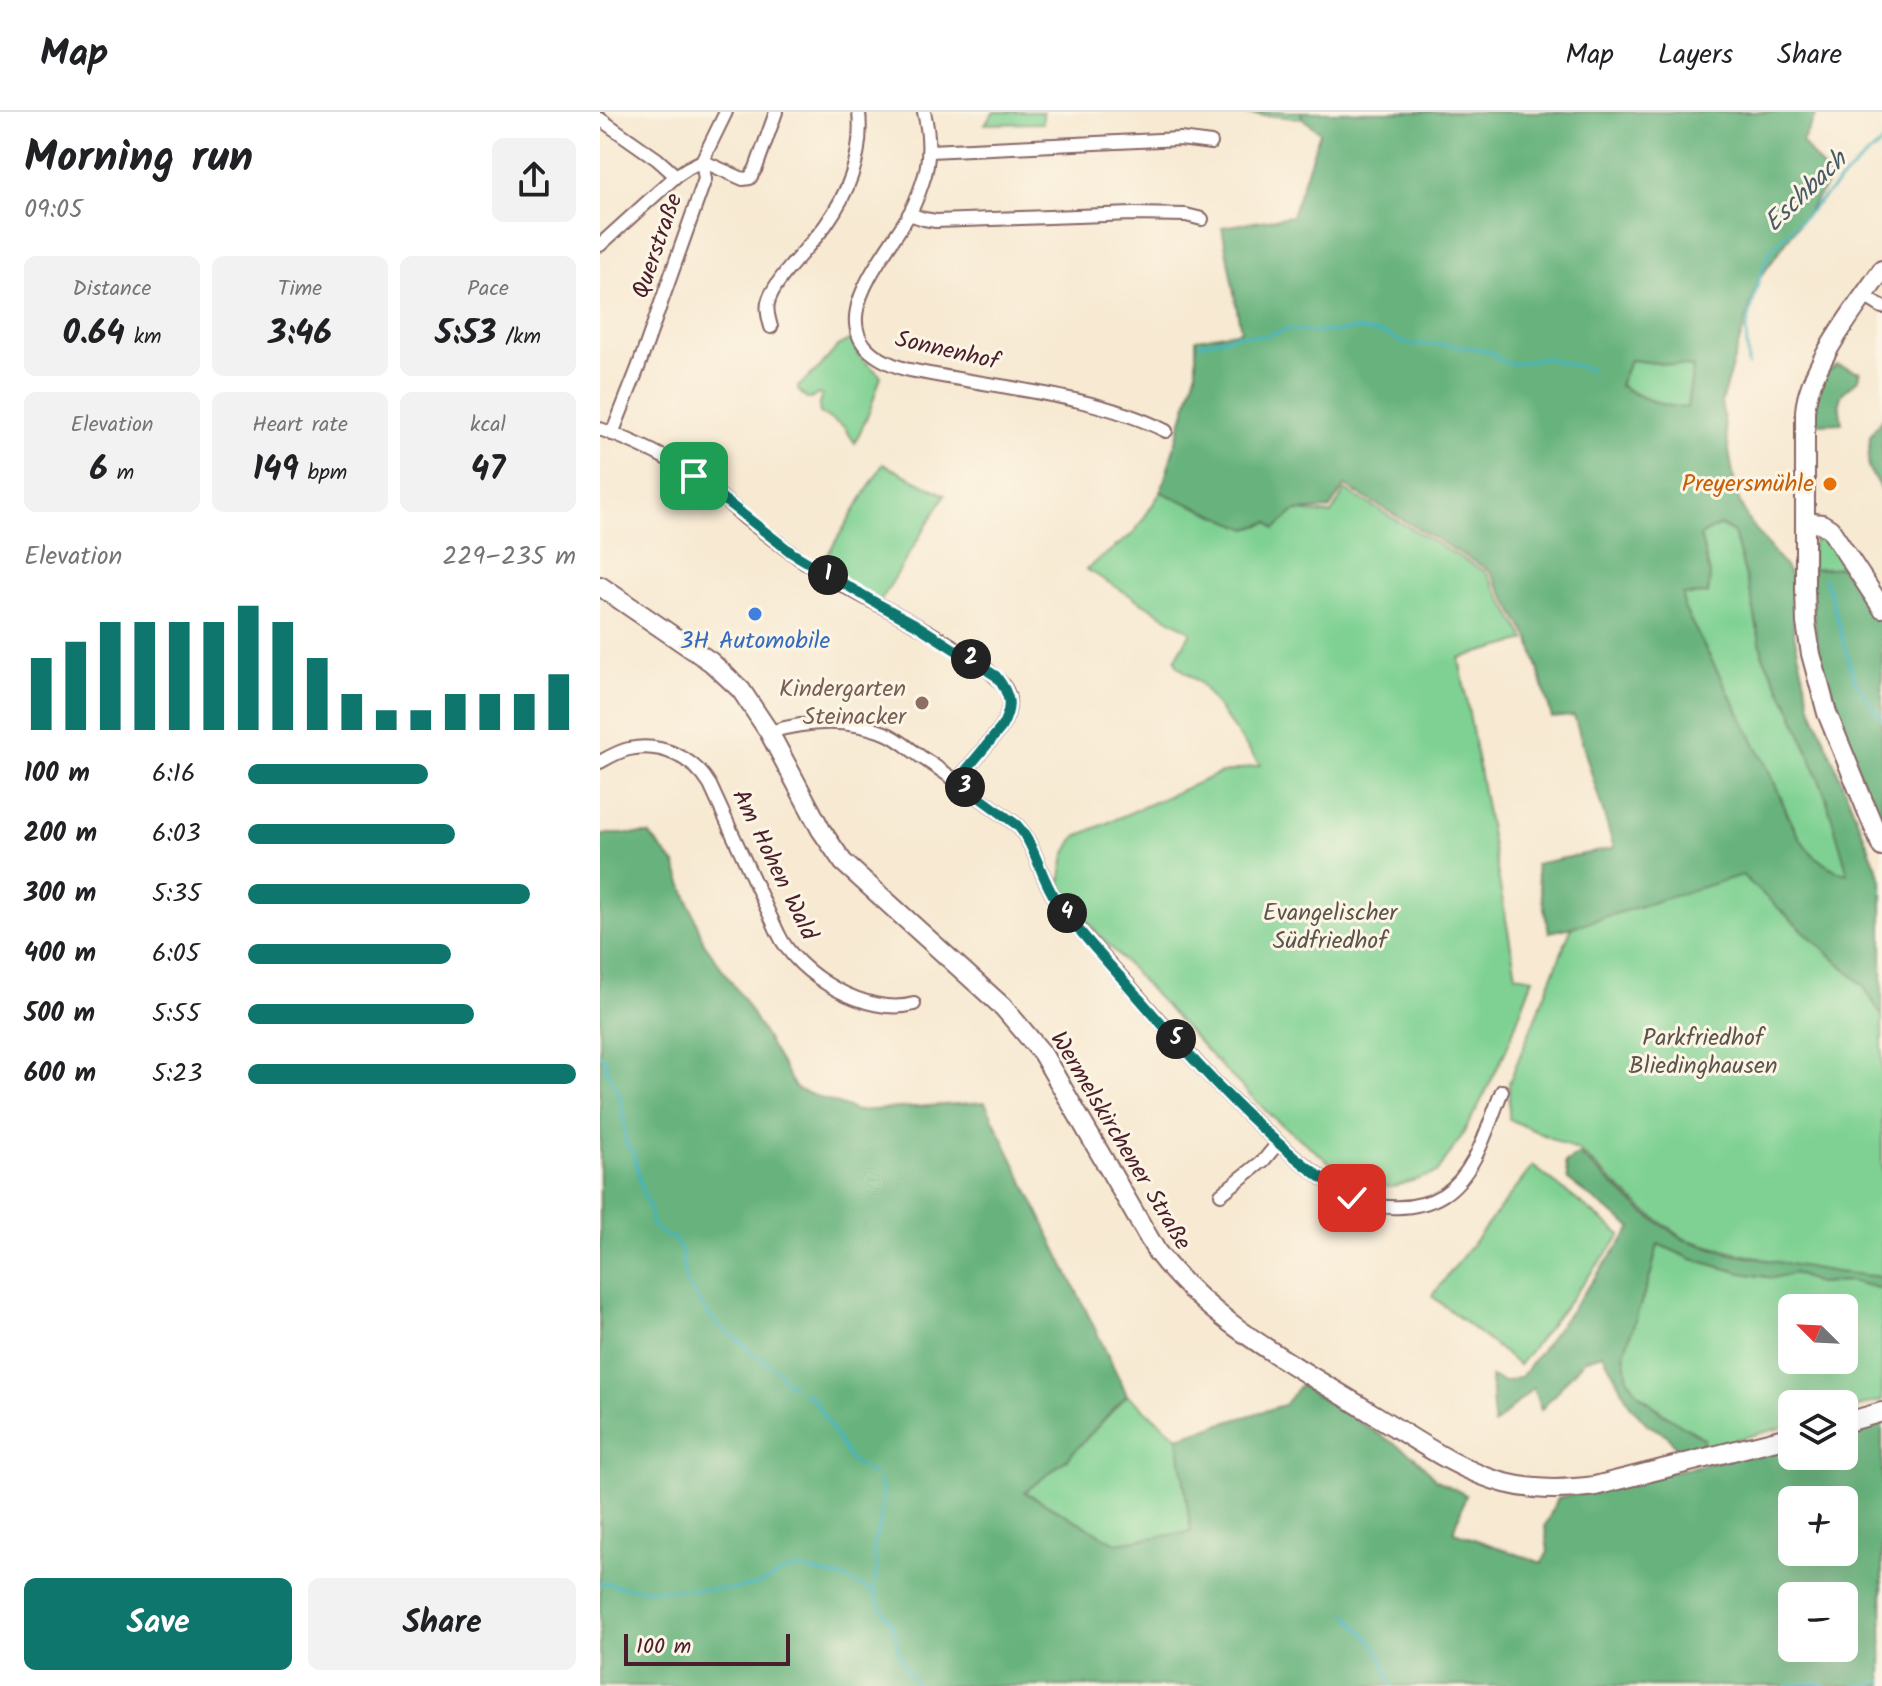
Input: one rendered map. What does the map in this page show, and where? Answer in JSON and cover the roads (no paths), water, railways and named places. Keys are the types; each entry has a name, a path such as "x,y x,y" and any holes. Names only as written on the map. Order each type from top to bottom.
{"main road":[{"path":"1882,270 1820,366 1807,396 1805,419 1805,609 1812,663 1827,713 1882,847"},
{"path":"1805,522 1822,524 1830,529 1882,608"},
{"name":"Wermelskirchener Straße","path":"600,586 711,662 741,690 769,732 821,830 843,862 1003,1007 1030,1038 1053,1070 1139,1224 1170,1271 1236,1327 1427,1446 1472,1472 1506,1484 1538,1489 1595,1486 1778,1440"},
{"path":"1858,1419 1882,1412"}],"street":[{"path":"600,245 676,176 702,161 726,112"},
{"path":"702,161 743,179 750,178 776,112"},
{"path":"771,327 767,306 770,295 827,223 853,174 859,149 859,112"},
{"name":"Sonnenhof","path":"924,112 930,151 922,184 909,214 857,305 855,318 861,341 873,354 905,369 1080,403 1123,414 1166,431"},
{"path":"600,119 676,176"},
{"path":"930,151 1180,139 1211,143"},
{"name":"Querstraße","path":"606,431 627,400 705,179 702,161"},
{"path":"909,214 936,221 1133,214 1186,215 1202,219"},
{"path":"1864,296 1882,307"},
{"path":"606,431 656,453 694,476 792,553 915,624 996,676 1009,697 1007,719 957,781"},
{"path":"769,732 818,722 865,727 888,734 1017,825 1026,834 1056,900 1151,1011 1214,1080 1278,1143 1352,1198 1391,1207 1426,1203 1441,1196 1465,1174 1502,1091"},
{"name":"Am Hohen Wald","path":"600,762 627,750 643,747 676,755 696,768 710,785 782,944 789,953 807,969 855,999 876,1005 902,1007 914,1004"},
{"path":"1221,1194 1264,1160 1278,1143"}],"waterway":[{"name":"Eschbach","path":"1748,365 1746,331 1759,279 1770,251 1882,143"},
{"path":"1199,344 1238,335 1265,336 1289,329 1310,332 1355,329 1385,334 1410,344 1451,345 1489,351 1501,361 1513,364 1545,358 1592,370"},
{"name":"Eschbach","path":"1824,578 1854,680 1882,719"},
{"path":"600,1055 606,1060 605,1067 619,1094 626,1145 633,1152 650,1208 651,1224 663,1235 672,1237 681,1250 685,1280 707,1313 752,1353 778,1370 793,1386"},
{"path":"802,1391 815,1401 850,1460 874,1475"},
{"path":"878,1479 883,1491 873,1550 878,1567 875,1591 893,1627 904,1665 918,1686"},
{"path":"600,1583 663,1590 732,1589 758,1585 790,1569 803,1569 847,1579 877,1594"},
{"path":"1347,1615 1378,1648 1392,1686"},
{"path":"1854,1686 1882,1681"},
{"path":"1787,1686 1815,1683 1825,1686"}],"place":[{"name":"Preyersmühle","path":"1830,484"},
{"name":"3H Automobile","path":"755,614"},
{"name":"Kindergarten Steinacker","path":"922,703"}],"park label":[{"name":"Evangelischer Südfriedhof","path":"1330,927"},
{"name":"Parkfriedhof Bliedinghausen","path":"1703,1052"}]}
